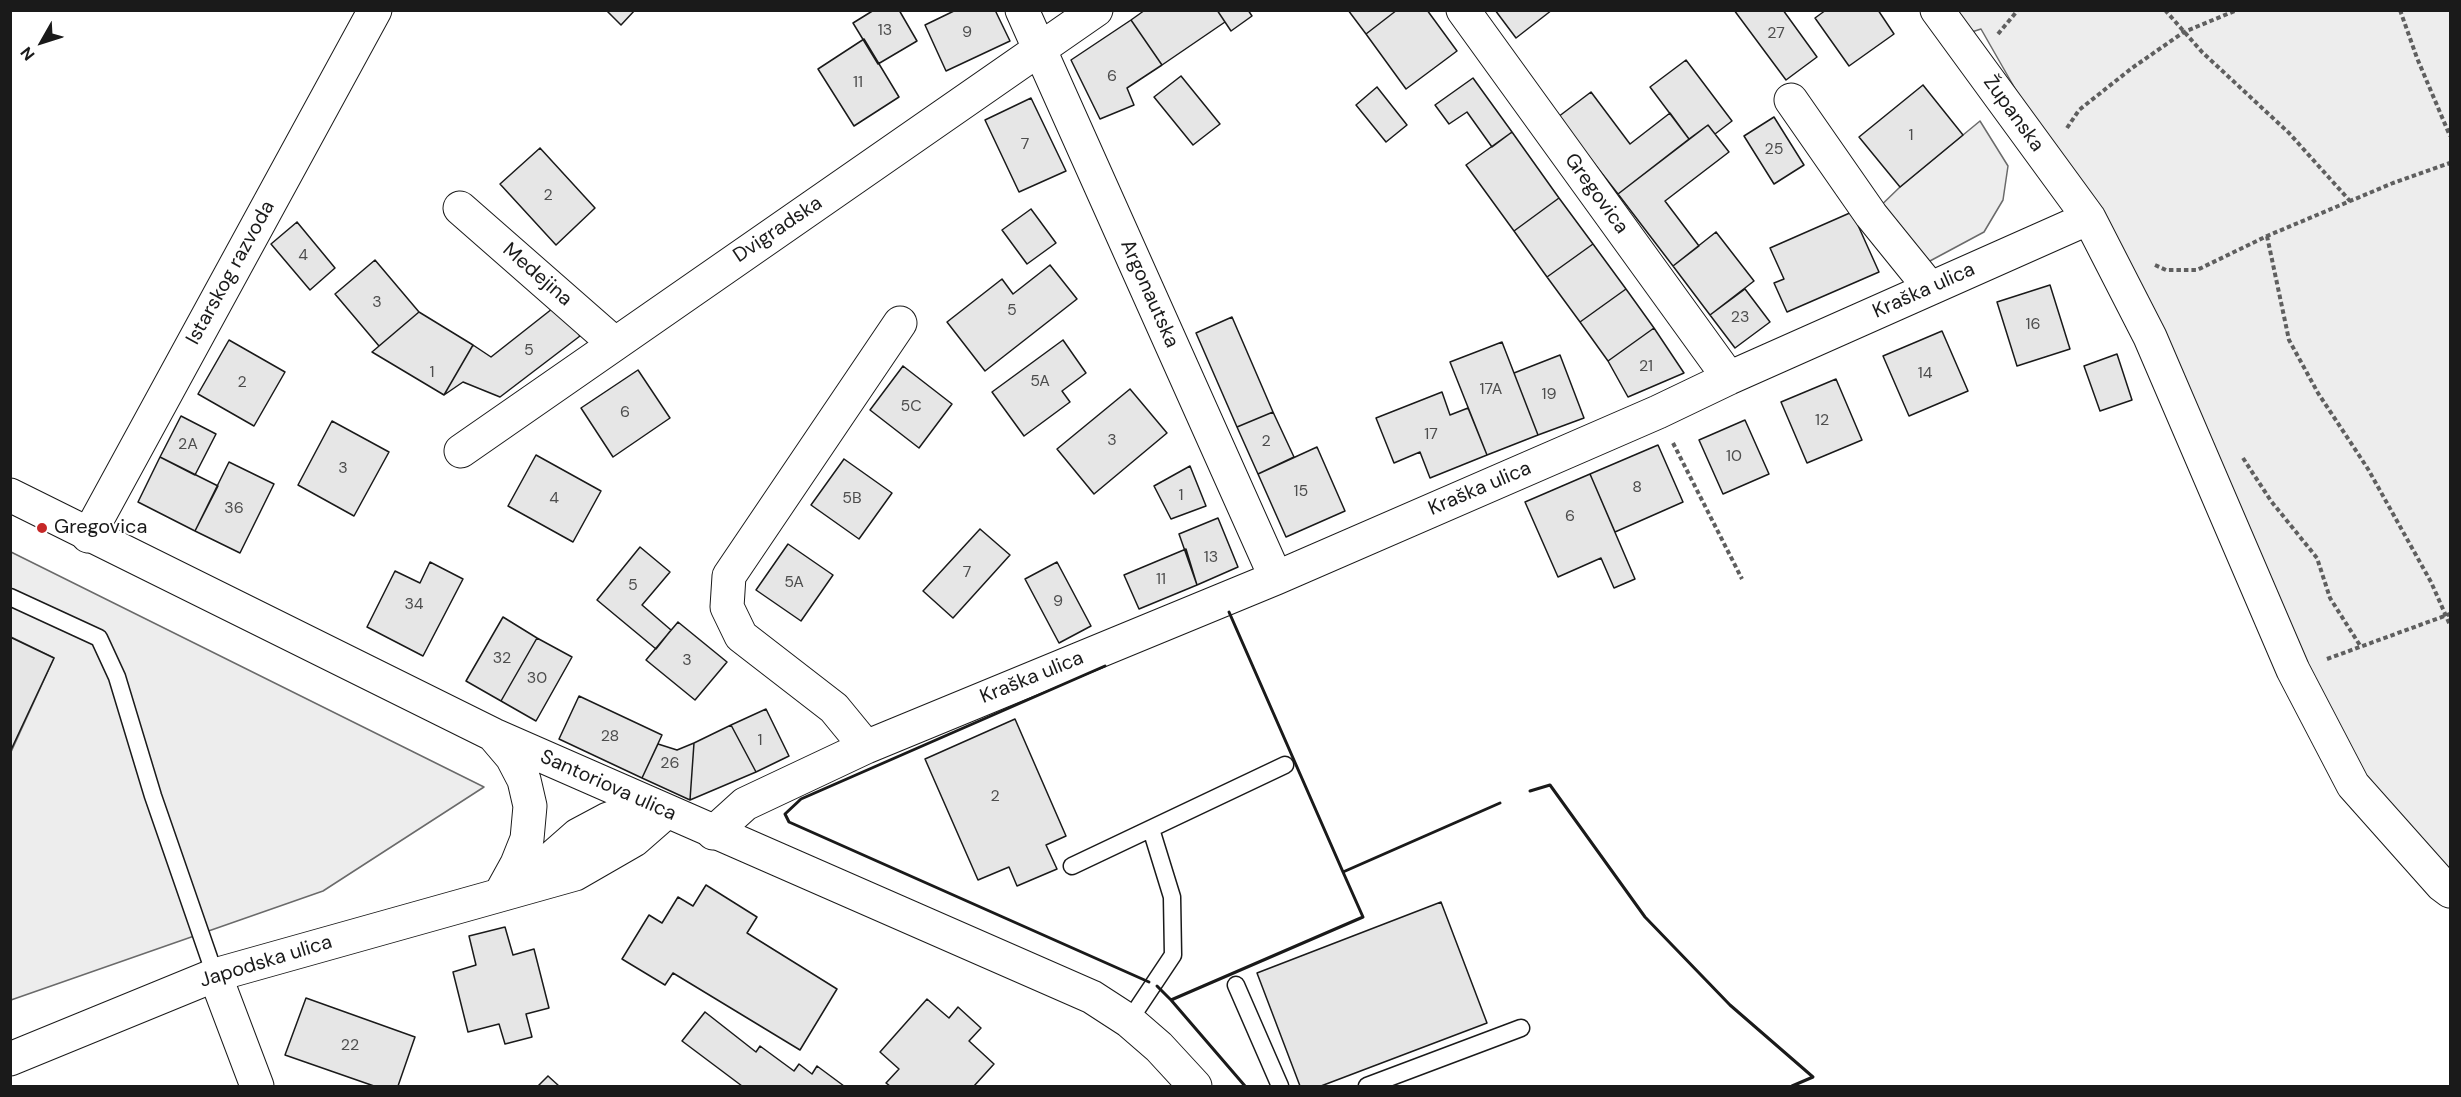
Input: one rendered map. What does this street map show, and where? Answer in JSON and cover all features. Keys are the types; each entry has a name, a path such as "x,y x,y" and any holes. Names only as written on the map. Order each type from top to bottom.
{"street":[{"name":"Istarskog razvoda","path":"88,536 375,10"},
{"name":"Argonautska","path":"1022,10 1276,578"},
{"name":"Dvigradska","path":"461,451 1096,10"},
{"name":"Gregovica","path":"1463,10 1729,378"},
{"name":"Županska","path":"1937,10 2046,159 2096,232 2150,337 2293,670 2353,785 2442,885 2451,891"},
{"path":"1791,100 1871,215 1930,288"},
{"name":"Medejina","path":"460,208 614,343"},
{"name":"Kraška ulica","path":"713,833 745,804 866,747 1276,578 1658,412 1930,288 2096,232"},
{"path":"866,747 834,708 741,636 727,607 729,576 900,323"},
{"name":"Santoriova ulica","path":"10,495 88,536 494,735 713,833 1092,997 1129,1021 1159,1047 1195,1086"},
{"path":"494,735 513,757 524,780 530,806 527,839 518,864 516,890"},
{"path":"516,890 578,835 608,819 657,808"},
{"name":"Japodska ulica","path":"10,1059 215,975 516,890"},
{"path":"215,975 257,1086"}],"lane":[{"path":"10,597 99,638 117,677 153,796 215,975"},
{"path":"1072,866 1285,765"},
{"path":"1129,1021 1173,955 1172,897 1151,829"},
{"path":"1236,985 1280,1086"},
{"path":"1367,1086 1521,1028"}],"path":[{"path":"2165,10 2202,52 2289,133 2350,201"},
{"path":"2046,159 2079,110 2132,68 2184,32 2237,10"},
{"path":"2400,10 2417,58 2451,136"},
{"path":"2096,232 2166,270 2197,270 2267,236 2393,183 2451,164"},
{"path":"2267,236 2289,340 2318,393 2368,469 2449,615 2451,625"},
{"path":"1658,412 1742,579"},
{"path":"2239,454 2246,461 2271,501 2317,558 2330,598 2361,647"},
{"path":"2293,670 2449,615"}],"shaded area":[{"path":"1937,11 2450,11 2450,891 2353,785 2089,218 1981,29 1956,37"},
{"path":"1980,121 2008,166 2003,200 1984,232 1915,269 1871,215 1900,187"},
{"path":"11,552 484,787 323,891 11,1000 11,752 54,658 11,637"}],"building":[{"path":"606,10 635,10 621,25"},
{"path":"874,10 899,10 917,41 878,64 853,23"},
{"path":"956,10 995,10 1010,41 946,71 925,25"},
{"path":"1145,10 1217,10 1225,22 1162,65 1131,20"},
{"path":"1217,10 1248,10 1252,16 1231,31"},
{"path":"1348,10 1397,10 1366,34"},
{"path":"1397,10 1427,10 1457,51 1406,89 1366,34"},
{"path":"1495,10 1552,10 1516,38"},
{"path":"1734,10 1783,10 1817,57 1786,80"},
{"path":"1826,10 1878,10 1894,34 1849,66 1815,18"},
{"path":"1131,20 1162,65 1127,88 1134,105 1100,119 1071,60"},
{"path":"864,39 899,97 854,126 818,69"},
{"path":"1686,60 1732,121 1715,134 1708,125 1689,139 1650,87"},
{"path":"1181,76 1220,124 1193,145 1154,97"},
{"path":"1473,78 1512,132 1492,147 1467,112 1449,124 1435,105"},
{"path":"1923,85 1963,135 1900,187 1859,137"},
{"path":"1377,87 1407,125 1386,142 1356,105"},
{"path":"1591,92 1630,144 1670,113 1689,139 1618,194 1558,117"},
{"path":"1031,98 1066,171 1019,192 985,120"},
{"path":"1774,117 1804,165 1774,184 1744,136"},
{"path":"1708,125 1729,152 1665,201 1699,246 1673,266 1618,194"},
{"path":"1512,132 1559,198 1514,231 1466,165"},
{"path":"540,148 595,208 556,245 500,184"},
{"path":"1559,198 1593,244 1547,277 1514,231"},
{"path":"1031,209 1056,243 1027,264 1002,230"},
{"path":"1852,212 1879,272 1787,312 1774,283 1784,279 1770,248"},
{"path":"297,222 335,268 310,290 271,244"},
{"path":"1716,232 1754,281 1710,315 1673,266"},
{"path":"1593,244 1626,289 1580,322 1547,277"},
{"path":"375,260 419,312 379,346 335,294"},
{"path":"1050,265 1077,299 985,371 947,322 1002,279 1013,294"},
{"path":"2050,285 2070,349 2017,366 1997,302"},
{"path":"1626,289 1654,328 1608,361 1580,322"},
{"path":"1745,289 1770,322 1735,348 1710,315"},
{"path":"557,305 580,336 500,397 463,382 444,395 473,345 491,357"},
{"path":"419,312 473,345 444,395 372,352"},
{"path":"1232,317 1273,412 1237,427 1196,333"},
{"path":"1654,328 1684,373 1628,397 1608,361"},
{"path":"1942,331 1968,391 1909,416 1883,356"},
{"path":"229,340 285,372 254,426 198,394"},
{"path":"1063,340 1086,373 1062,391 1070,402 1024,436 992,392"},
{"path":"1502,342 1538,435 1487,455 1450,362"},
{"path":"2117,354 2132,400 2100,411 2084,366"},
{"path":"1560,355 1584,418 1538,435 1514,373"},
{"path":"903,366 952,404 919,448 870,410"},
{"path":"638,370 670,418 613,457 581,408"},
{"path":"1836,379 1862,440 1807,463 1781,402"},
{"path":"1130,389 1167,433 1094,494 1057,449"},
{"path":"1442,392 1450,415 1468,408 1487,455 1430,478 1420,452 1394,463 1376,418"},
{"path":"1273,412 1294,457 1258,474 1237,427"},
{"path":"181,416 216,434 195,475 160,457"},
{"path":"1745,420 1769,474 1723,494 1699,440"},
{"path":"332,421 389,452 354,516 298,485"},
{"path":"1658,445 1683,502 1615,532 1590,474"},
{"path":"1317,447 1345,511 1286,537 1258,474"},
{"path":"536,455 601,491 573,542 508,506"},
{"path":"160,457 218,486 195,531 138,502"},
{"path":"844,459 892,493 859,539 811,505"},
{"path":"229,462 274,484 240,553 195,531"},
{"path":"1190,466 1206,506 1171,519 1154,486"},
{"path":"1590,474 1635,579 1614,588 1601,558 1558,577 1525,502"},
{"path":"1218,518 1238,567 1197,585 1179,534"},
{"path":"980,529 1010,555 953,618 923,591"},
{"path":"788,544 833,575 801,621 756,590"},
{"path":"640,547 670,572 642,605 671,630 656,649 597,600"},
{"path":"1186,549 1197,585 1139,609 1124,575"},
{"path":"430,562 463,579 423,656 367,627 395,571 420,583"},
{"path":"1057,562 1091,626 1059,643 1025,579"},
{"path":"503,617 537,638 501,701 466,681"},
{"path":"678,622 727,662 695,700 646,660"},
{"path":"10,637 54,658 10,752"},
{"path":"537,638 572,657 536,721 501,701"},
{"path":"579,696 662,735 642,778 559,739"},
{"path":"766,709 789,756 756,772 731,725"},
{"path":"1015,719 1066,836 1046,845 1057,869 1017,886 1009,867 978,880 925,759"},
{"path":"731,725 756,772 690,800 694,743"},
{"path":"694,743 690,800 642,778 658,744 677,750"},
{"path":"706,885 757,917 747,933 837,989 800,1050 673,973 665,985 622,959 649,915 662,923 678,897 693,906"},
{"path":"1441,902 1487,1023 1321,1086 1300,1086 1257,973"},
{"path":"505,927 513,955 534,949 549,1008 526,1014 532,1037 505,1044 499,1024 468,1032 453,972 476,965 469,936"},
{"path":"306,998 415,1037 398,1086 374,1086 285,1055"},
{"path":"927,999 949,1018 958,1007 981,1028 969,1041 994,1064 974,1086 890,1086 886,1083 899,1069 880,1052"},
{"path":"705,1012 756,1052 760,1046 794,1071 799,1064 812,1074 817,1066 844,1086 742,1086 682,1041"},
{"path":"548,1076 559,1086 538,1086"}],"wall":[{"path":"1229,612 1343,872"},
{"path":"1105,666 801,799 785,814 789,822 1149,982"},
{"path":"1530,791 1550,785 1645,917 1730,1005 1813,1077 1792,1086"},
{"path":"1245,1086 1171,1000 1363,917 1343,872 1500,803"},
{"path":"1157,986 1171,1000"}],"place":[{"name":"Gregovica","path":"42,528"}]}
